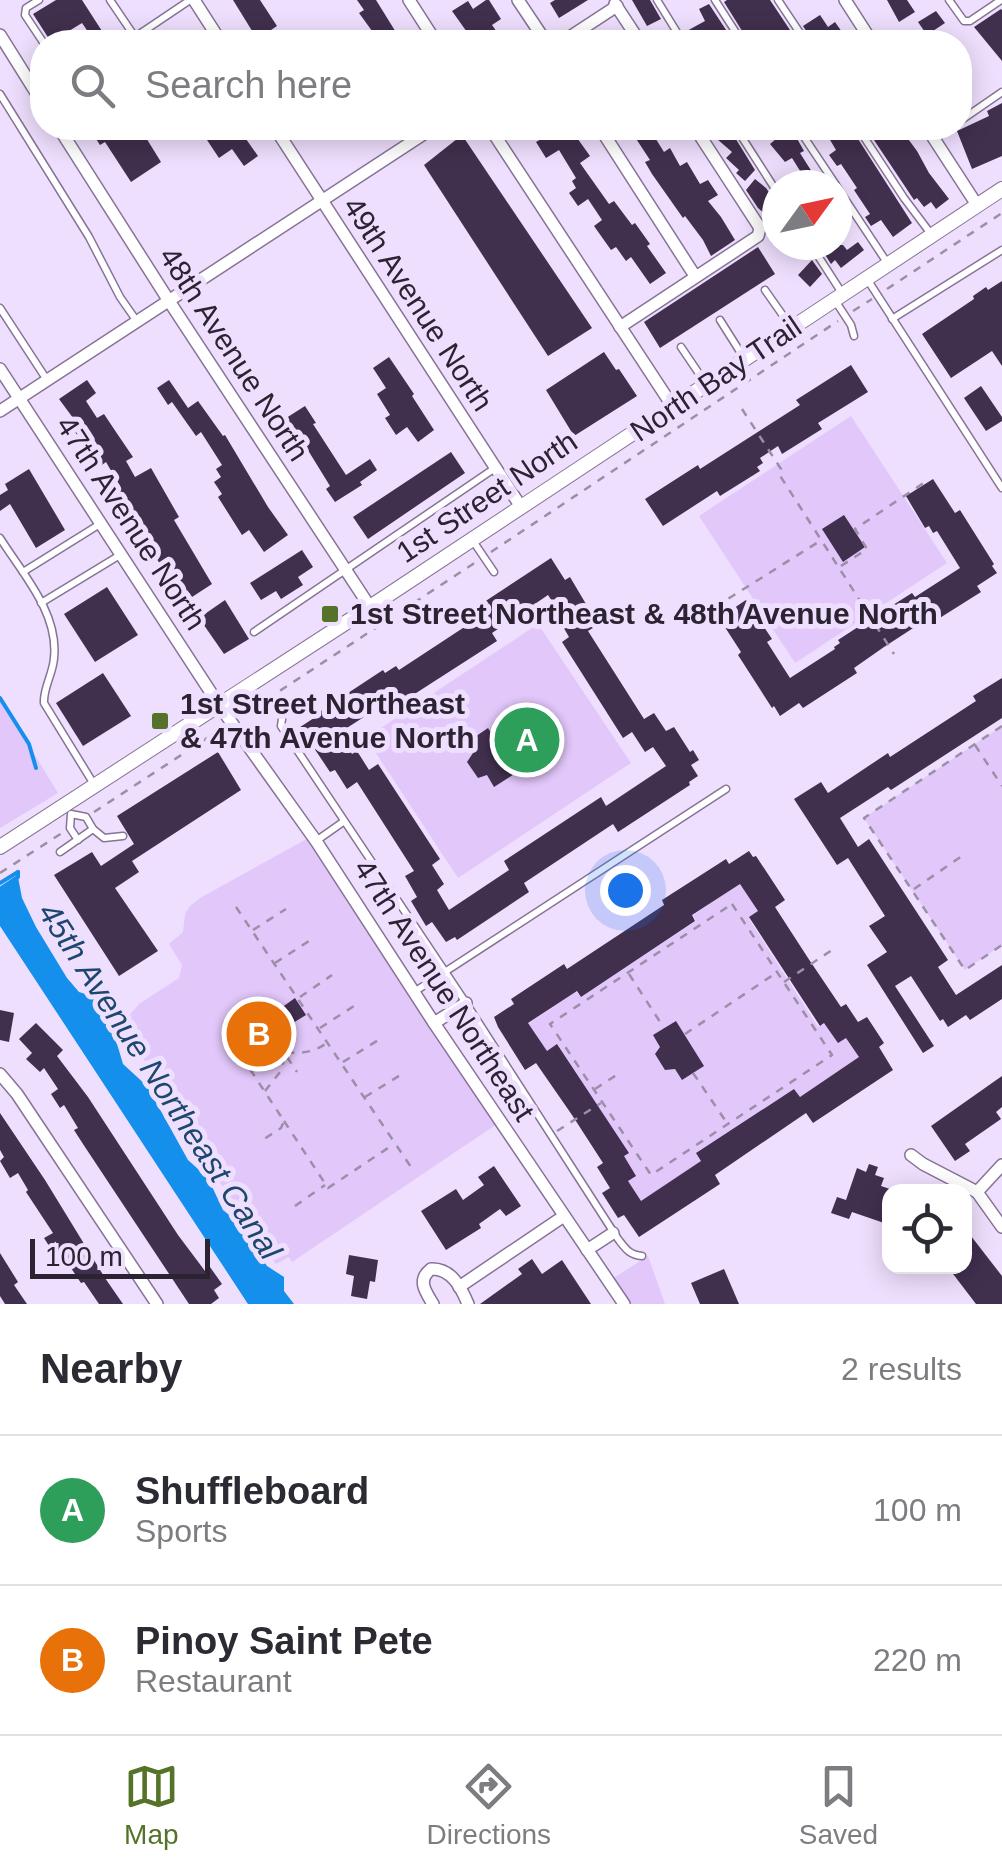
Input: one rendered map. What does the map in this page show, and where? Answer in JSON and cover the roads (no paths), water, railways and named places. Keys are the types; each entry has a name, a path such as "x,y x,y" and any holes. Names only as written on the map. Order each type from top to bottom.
{"street":[{"path":"192,0 213,30"},
{"path":"409,0 428,30"},
{"path":"518,0 538,30"},
{"path":"845,0 864,30"},
{"path":"578,30 615,3 632,30"},
{"path":"0,35 30,81"},
{"name":"48th Avenue North","path":"67,140 370,607"},
{"name":"49th Avenue North","path":"282,140 521,508"},
{"path":"0,411 414,140"},
{"path":"498,140 673,407"},
{"path":"608,140 694,276"},
{"path":"620,326 758,236 760,228 703,140"},
{"path":"936,140 977,204"},
{"name":"1st Street North","path":"0,847 68,810 95,786 1002,189"},
{"name":"47th Avenue North","path":"0,369 220,705"},
{"name":"47th Avenue Northeast","path":"220,705 316,840 434,1024 624,1304"},
{"path":"434,1024 466,1003"},
{"path":"0,1074 157,1304"},
{"path":"911,1155 977,1192 1002,1227"},
{"path":"977,1192 1002,1166"},
{"path":"459,1287 564,1216"},
{"path":"587,1250 614,1233"},
{"path":"433,1304 422,1286 431,1269 445,1271 468,1304"}],"lane":[{"path":"35,30 25,15 26,8 39,0"},
{"path":"110,0 129,30"},
{"path":"145,30 192,0"},
{"path":"657,0 676,30"},
{"path":"715,0 734,30"},
{"path":"778,0 798,30"},
{"path":"949,0 964,21 1001,0"},
{"path":"972,113 1002,92"},
{"path":"0,94 90,237 137,322"},
{"path":"744,140 763,170"},
{"path":"806,140 826,170"},
{"path":"866,140 932,235"},
{"path":"852,210 888,264"},
{"path":"892,320 1002,250"},
{"path":"819,260 854,336"},
{"path":"866,278 1002,488"},
{"path":"766,290 792,328"},
{"path":"0,308 46,380"},
{"path":"720,320 745,359"},
{"path":"680,346 706,385"},
{"path":"254,632 495,468"},
{"path":"23,572 101,524"},
{"path":"0,538 41,604 52,634 55,656 44,704 95,786"},
{"path":"472,540 494,572"},
{"path":"41,604 121,554"},
{"path":"282,719 281,726 614,1233 627,1251 642,1256"},
{"path":"414,992 726,788"},
{"path":"78,840 70,828 68,810 86,817 104,838 123,836"},
{"path":"316,840 344,822"},
{"path":"60,852 93,829"}],"water":[{"path":"18,877 22,898 36,927 67,978 79,992 95,997 112,1027 123,1064 147,1086 188,1160 208,1178 223,1210 238,1222 267,1266 284,1277 284,1291 294,1304 248,1304 0,926 0,889"}],"waterway":[{"path":"0,698 29,744 36,768"},
{"path":"0,883 18,872"},
{"path":"0,889 18,877 18,872"}],"place":[{"name":"1st Street Northeast & 48th Avenue North","path":"330,614"},
{"name":"1st Street Northeast & 47th Avenue North","path":"160,721"},
{"name":"Shuffleboard","path":"527,740"},
{"name":"Pinoy Saint Pete","path":"259,1034"}],"water label":[{"name":"45th Avenue Northeast Canal","path":"160,1081"}]}
